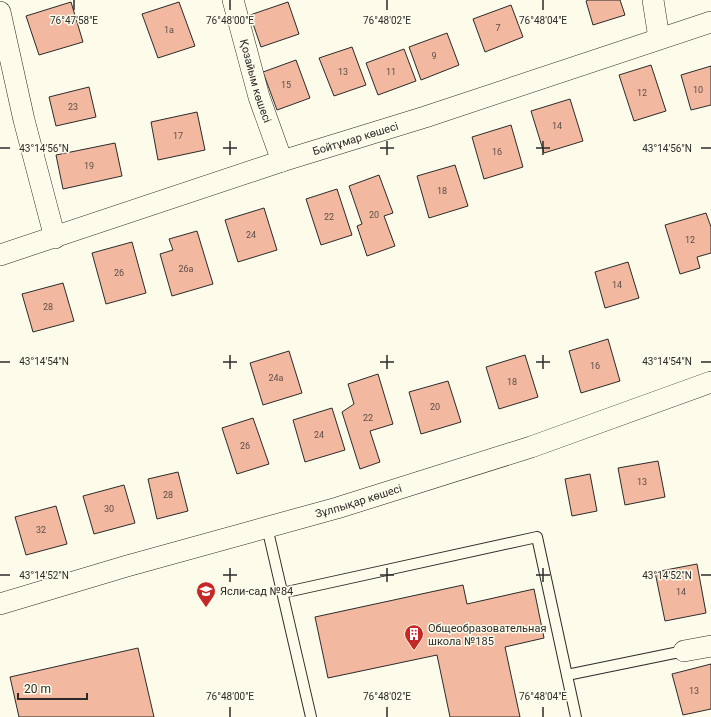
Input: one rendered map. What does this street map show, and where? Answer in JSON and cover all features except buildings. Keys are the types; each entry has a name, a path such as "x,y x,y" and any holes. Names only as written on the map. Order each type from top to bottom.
{"street":[{"name":"Қозайым көшесі","path":"233,0 259,97 282,161"},
{"path":"653,0 659,38"},
{"path":"0,12 24,120 55,238"},
{"name":"Бойтұмар көшесі","path":"0,255 55,238 282,161 425,117 659,38 711,22"},
{"name":"Зұлпықар көшесі","path":"0,604 127,566 337,508 531,447 711,382"},
{"path":"684,651 711,646"}],"lane":[{"path":"267,527 311,717"},
{"path":"282,593 537,537 576,717"},
{"path":"567,675 684,651"}],"place":[{"name":"Ясли-сад №84","path":"206,608"},
{"name":"Общеобразовательная школа №185","path":"414,651"}]}
